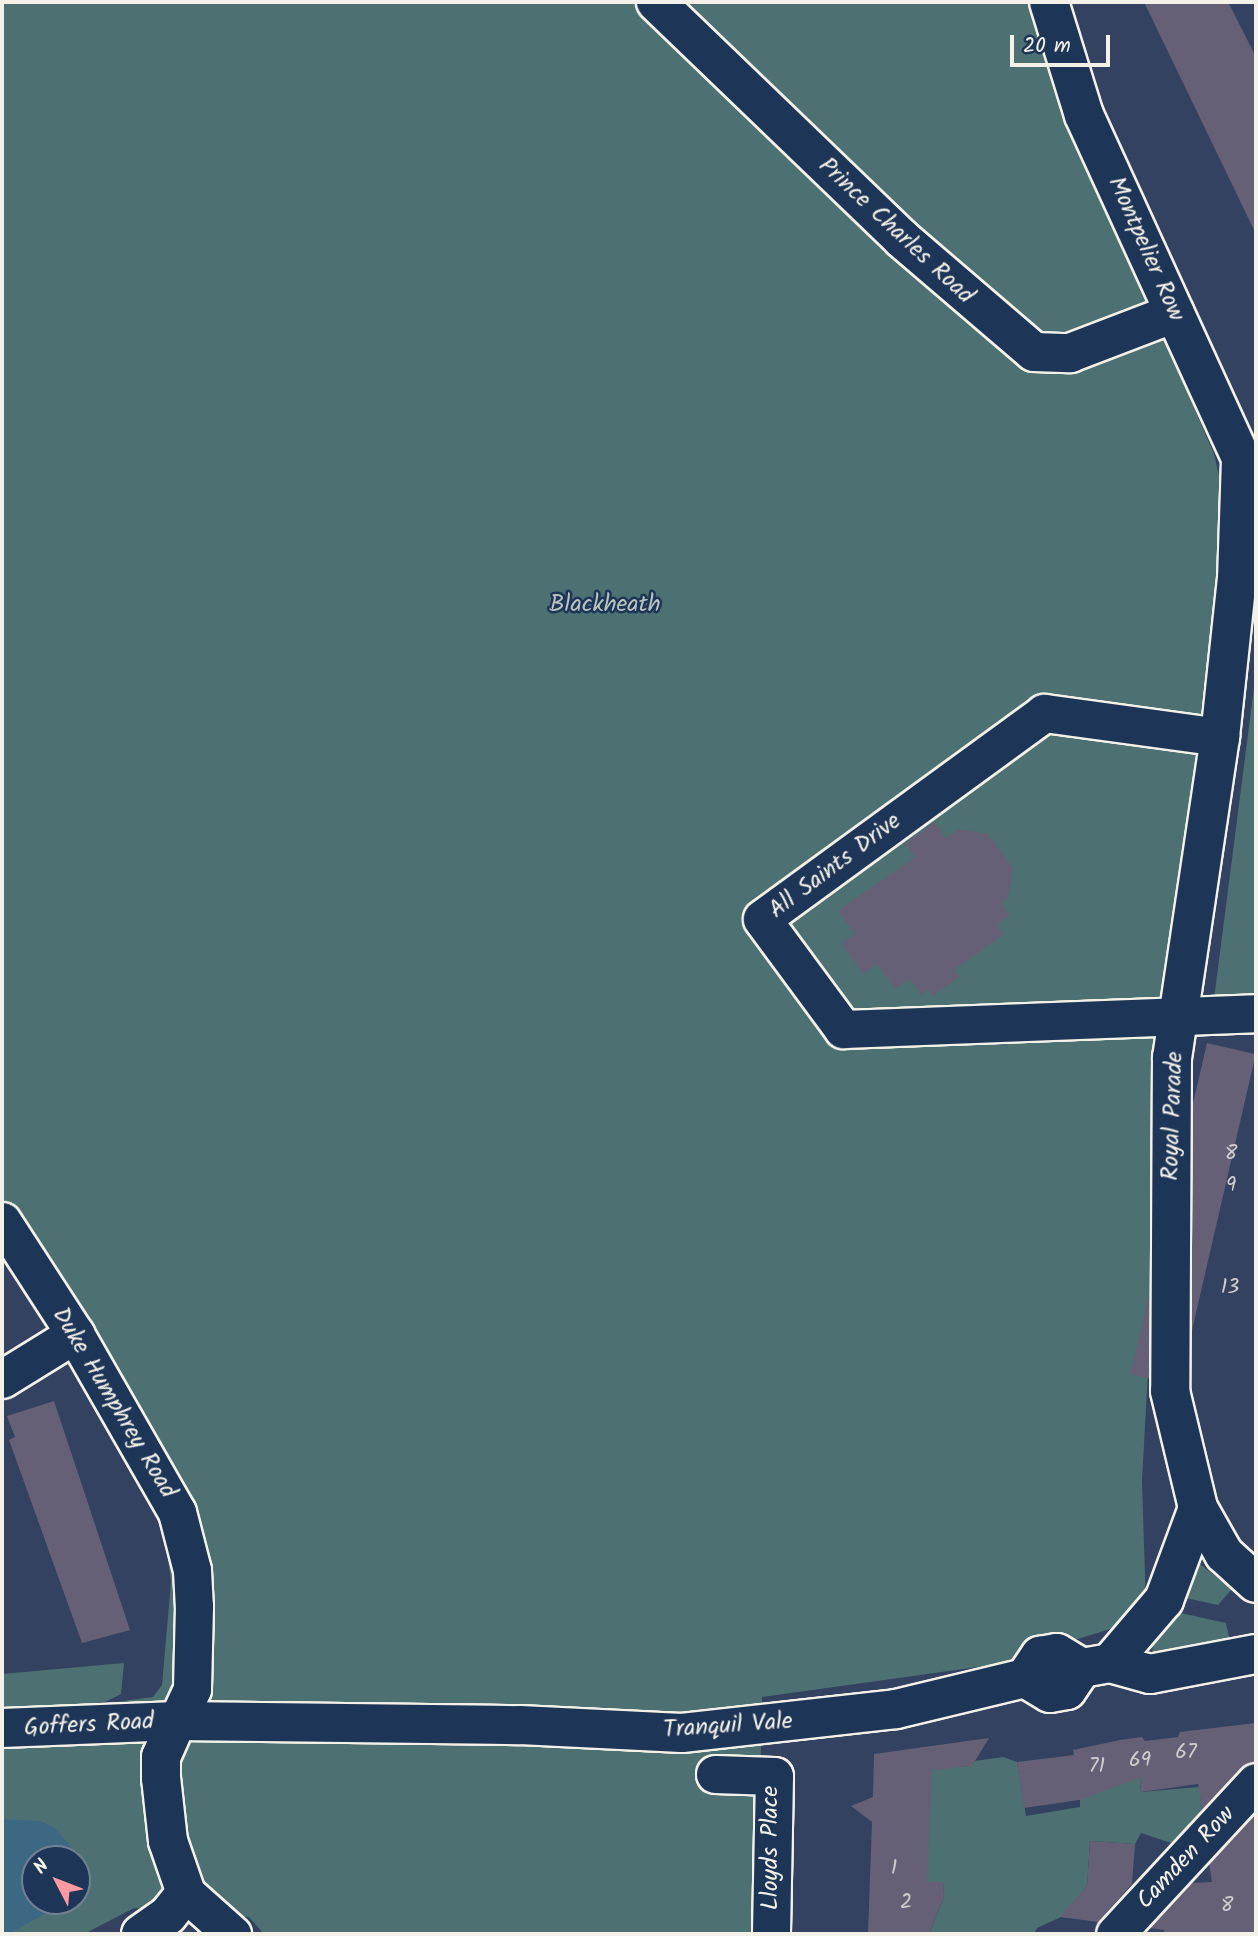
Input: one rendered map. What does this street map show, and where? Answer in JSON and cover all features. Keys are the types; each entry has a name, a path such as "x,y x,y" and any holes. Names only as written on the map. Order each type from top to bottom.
{"street":[{"name":"Prince Charles Road","path":"656,2 901,238 1034,352 1070,353 1175,313"},
{"name":"Montpelier Row","path":"1049,2 1084,115 1249,476"},
{"name":"Royal Parade","path":"1198,1508 1170,1391 1172,1057 1181,1016 1220,737 1249,476"},
{"name":"All Saints Drive","path":"1181,1016 843,1029 762,919 1044,713 1220,737"},
{"path":"1181,1016 1256,1013"},
{"name":"Duke Humphrey Road","path":"2,1221 75,1334 161,1478 186,1540 194,1606 192,1689 177,1721"},
{"path":"2,1380 75,1334"},
{"path":"1198,1508 1224,1554 1256,1583"},
{"path":"1096,1666 1164,1600 1198,1508"},
{"name":"Tranquil Vale","path":"177,1721 520,1725 682,1733 896,1709 1025,1678 1040,1656 1057,1653 1096,1666"},
{"path":"1096,1666 1150,1674 1256,1654"},
{"path":"177,1721 161,1757 169,1841 186,1893 232,1934"},
{"name":"Goffers Road","path":"2,1728 177,1721"},
{"name":"Lloyds Place","path":"715,1774 774,1776 771,1934"},
{"name":"Camden Row","path":"1115,1934 1256,1782"},
{"path":"141,1934 186,1893"}],"green space":[{"name":"Blackheath","path":"2,2 1031,2 1054,83 1214,454 1222,489 1216,582 1169,988 1142,1481 1146,1607 1130,1623 992,1665 762,1697 757,1934 264,1934 249,1917 134,1908 84,1934 2,1934 2,1674 124,1663 121,1694 101,1704 153,1697 162,1685 171,1582 162,1518 2,1238"},
{"path":"1256,672 1256,996 1214,999"},
{"path":"1200,1564 1232,1589 1218,1605 1181,1597"},
{"path":"1176,1612 1226,1623 1230,1642 1153,1655 1152,1644"},
{"path":"1003,1757 1017,1762 1026,1816 1080,1807 1080,1788 1140,1778 1141,1792 1199,1787 1204,1826 1177,1845 1141,1833 1135,1844 1090,1841 1087,1886 1061,1917 1037,1928 1034,1934 917,1934 930,1932 944,1897 943,1882 911,1882 931,1769 971,1766 975,1761"}],"water":[{"path":"2,1819 41,1821 55,1828 69,1845 21,1845 21,1915 43,1915 9,1934 2,1934"}],"building":[{"path":"1144,2 1228,2 1256,57 1256,234"},
{"path":"935,822 946,838 959,829 988,834 1013,868 1008,898 1001,903 1010,915 997,925 1004,934 954,970 959,977 933,996 928,989 921,995 910,979 895,989 877,964 863,974 841,943 855,934 838,911 915,857 905,843"},
{"path":"1207,1043 1256,1054 1179,1386 1131,1374"},
{"path":"54,1401 130,1630 82,1643 9,1440 15,1437 7,1416"},
{"path":"1256,1723 1256,1762 1241,1768 1202,1810 1198,1784 1141,1792 1140,1778 1079,1800 1024,1808 1017,1762 1074,1755 1073,1750 1120,1740 1142,1737 1145,1741 1178,1737 1180,1732"},
{"path":"989,1738 972,1766 932,1770 927,1882 943,1882 944,1897 930,1932 868,1934 872,1822 851,1806 873,1797 874,1754"},
{"path":"1256,1813 1256,1934 1162,1934 1165,1930 1149,1928 1191,1883 1212,1882 1209,1863"},
{"path":"1090,1841 1135,1844 1132,1884 1098,1922 1060,1917 1087,1886"}]}
